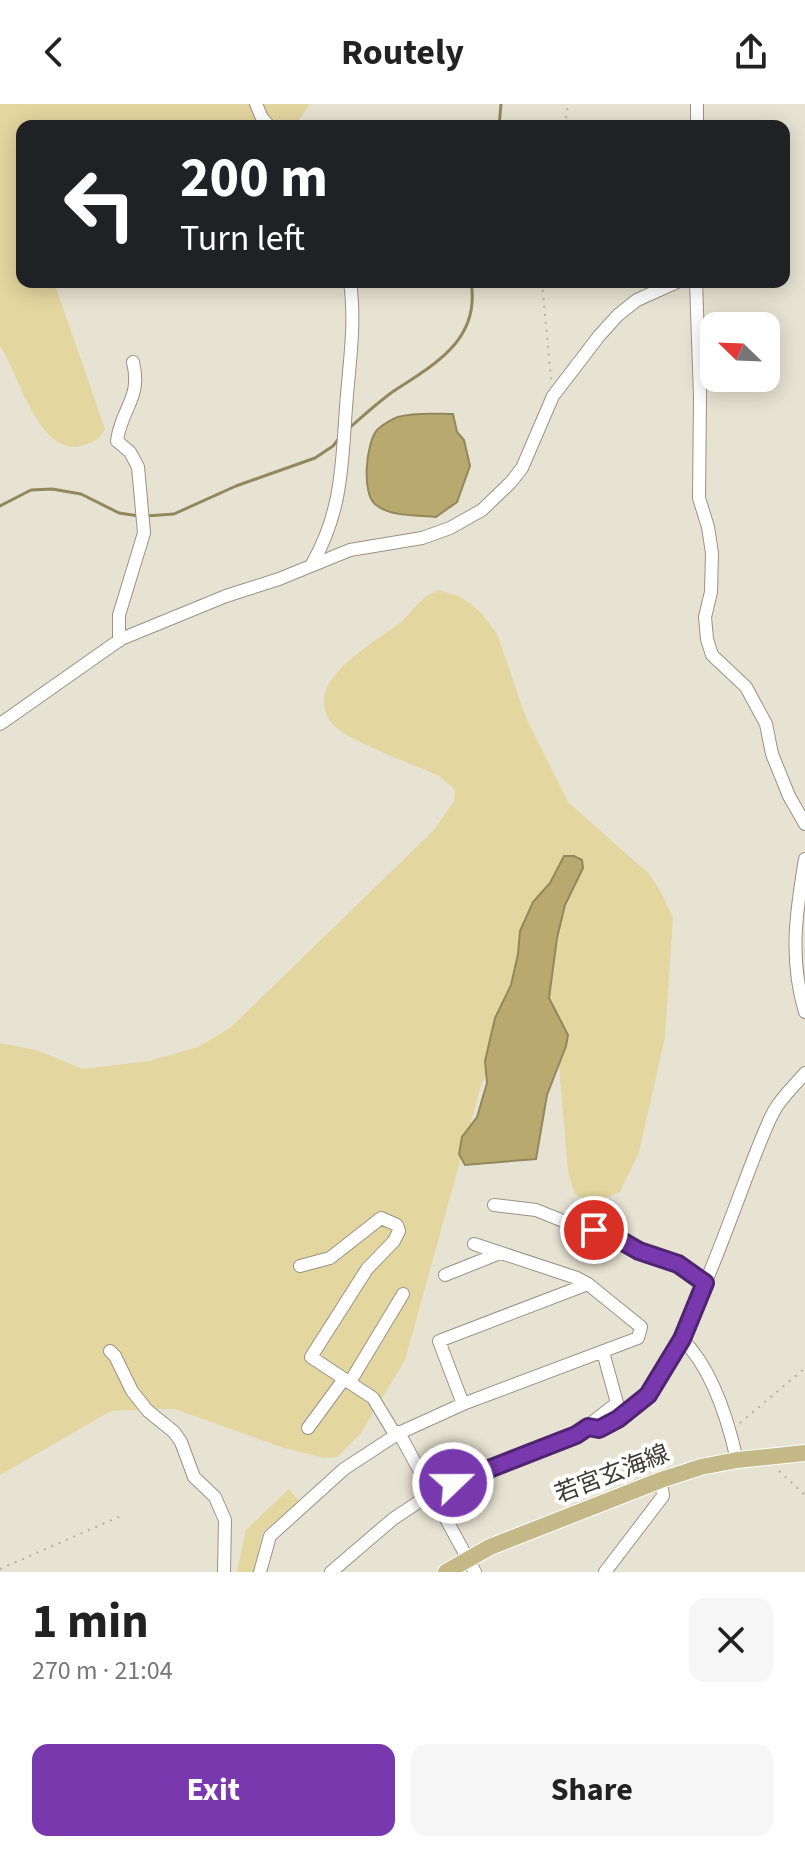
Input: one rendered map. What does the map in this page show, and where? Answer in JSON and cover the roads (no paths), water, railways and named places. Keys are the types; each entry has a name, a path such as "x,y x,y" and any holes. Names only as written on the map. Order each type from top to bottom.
{"main road":[{"name":"若宮玄海線","path":"446,1572 471,1565 502,1542 661,1480 737,1460 805,1453"}],"street":[{"path":"312,564 336,507 346,439 353,319 350,288"},
{"path":"0,724 119,641 226,596 279,579 350,550 383,542 422,538 450,528 482,510 522,468 553,396 569,372 618,315 637,300 664,288"},
{"path":"696,288 699,498 712,553 711,592 705,617 707,639 712,655 746,687 766,724 772,754 789,796 805,824"},
{"path":"119,641 119,615 144,533 138,467 130,452 117,441 137,381 133,362"},
{"path":"805,859 793,934 795,967 805,1012"},
{"path":"588,1427 599,1429 618,1419 648,1395 682,1339 774,1110 805,1073"},
{"path":"494,1205 536,1210 583,1229 606,1232 639,1251 678,1264 705,1283"},
{"path":"300,1266 330,1258 381,1218 397,1225 399,1231 394,1241 367,1269 311,1357 373,1398 393,1431 399,1433 471,1565"},
{"path":"260,1572 270,1536 344,1469 399,1433 463,1404 638,1338 641,1327 588,1284 474,1244"},
{"path":"445,1275 500,1253"},
{"path":"463,1404 439,1341 588,1284"},
{"path":"308,1428 347,1380 403,1294"},
{"path":"682,1339 691,1348 712,1387 731,1432 737,1460"},
{"path":"110,1351 132,1391 148,1411 174,1432 194,1477 215,1497 225,1520 224,1572"},
{"path":"331,1572 393,1519 432,1494 576,1435 588,1427 617,1403 603,1352"},
{"path":"605,1572 663,1496 661,1480"}],"waterway":[{"path":"500,120 501,104"},
{"path":"348,429 450,349 469,320 471,288"},
{"path":"146,516 174,514 236,486 315,458 340,437"},
{"path":"0,506 31,490 52,489 81,494 119,513 139,516"}]}
